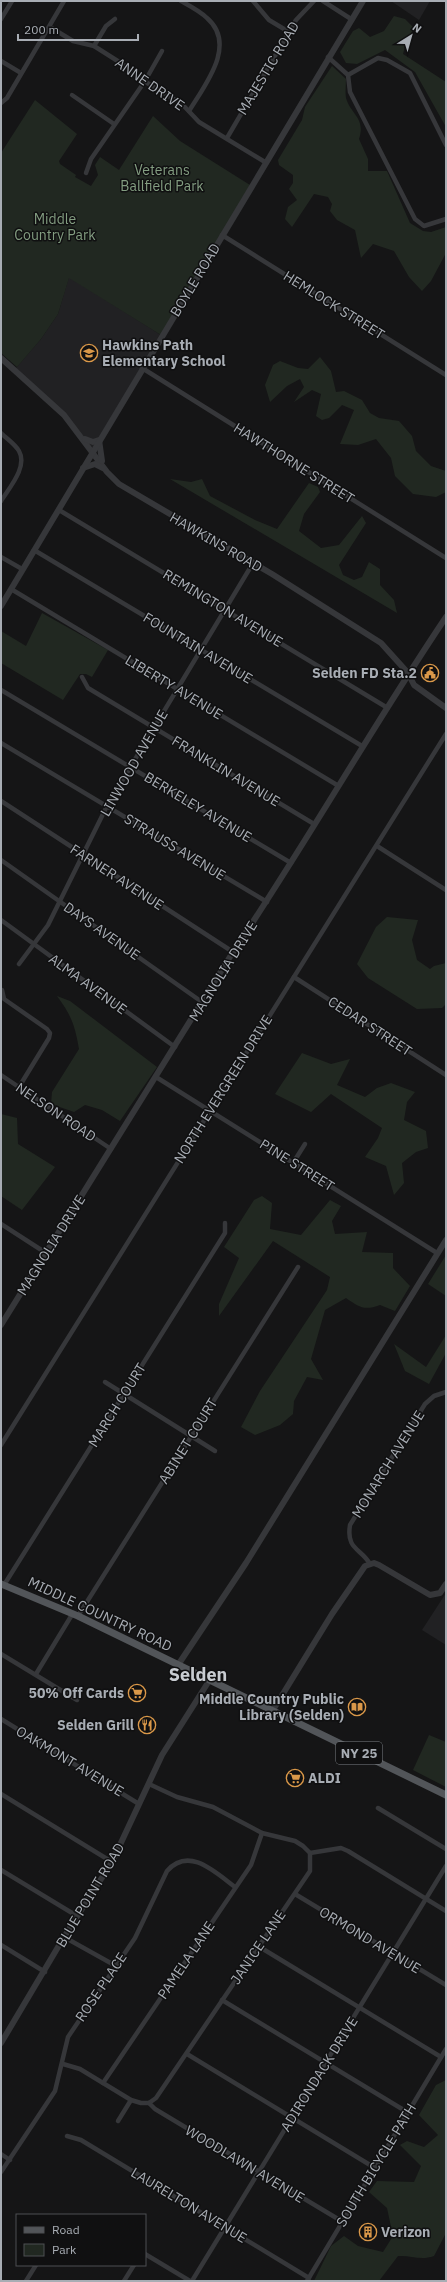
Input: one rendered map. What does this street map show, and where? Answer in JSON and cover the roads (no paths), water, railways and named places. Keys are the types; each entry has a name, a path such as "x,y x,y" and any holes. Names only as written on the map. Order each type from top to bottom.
{"main road":[{"name":"MIDDLE COUNTRY ROAD","path":"2,1585 75,1614 209,1681 273,1710 446,1795"}],"street":[{"path":"1,19 12,1"},
{"path":"1,103 7,98 64,1"},
{"path":"181,1 209,19 215,29 220,46 217,63 189,111"},
{"path":"253,1 269,20 289,32"},
{"name":"MAJESTIC ROAD","path":"227,138 296,20 314,1"},
{"path":"323,1 351,19"},
{"name":"BOYLE ROAD","path":"1,606 265,162 363,1"},
{"path":"94,46 106,26 115,19"},
{"name":"ANNE DRIVE","path":"50,26 73,41 94,46 124,65 145,81 178,100 199,122 265,162"},
{"path":"86,173 91,158 145,81 162,51"},
{"path":"328,58 348,75 350,92 416,219 424,226 446,219"},
{"path":"348,75 378,58 387,60 410,73 446,145"},
{"path":"1,61 21,73"},
{"path":"72,95 114,124"},
{"name":"HEMLOCK STREET","path":"222,235 446,375"},
{"name":"HAWKINS ROAD","path":"1,358 64,415 93,451 104,468 119,484 252,563 381,643 408,673 414,684 446,708"},
{"name":"HAWTHORNE STREET","path":"142,368 446,558"},
{"path":"1,433 17,448 21,462 18,472 1,501"},
{"path":"82,437 93,442 99,440 99,452 104,468"},
{"path":"83,468 95,464 104,468"},
{"name":"REMINGTON AVENUE","path":"59,510 386,707"},
{"name":"FOUNTAIN AVENUE","path":"34,550 362,746"},
{"path":"1,557 22,569"},
{"name":"LINWOOD AVENUE","path":"19,964 48,925 107,806 252,563"},
{"name":"LIBERTY AVENUE","path":"11,589 338,785"},
{"name":"MAGNOLIA DRIVE","path":"1,1325 233,952 267,902 386,707 446,617"},
{"path":"399,662 407,665 416,661"},
{"name":"FRANKLIN AVENUE","path":"82,677 88,688 314,824"},
{"name":"BERKELEY AVENUE","path":"1,690 291,863"},
{"name":"NORTH EVERGREEN DRIVE","path":"1,1445 446,734"},
{"name":"STRAUSS AVENUE","path":"1,743 267,902"},
{"name":"FARNER AVENUE","path":"1,801 233,952"},
{"path":"377,846 446,890"},
{"name":"DAYS AVENUE","path":"1,860 202,1002"},
{"name":"ALMA AVENUE","path":"1,920 174,1047"},
{"name":"CEDAR STREET","path":"294,977 446,1075"},
{"path":"2,990 4,998 47,1029 50,1033 49,1038 19,1087"},
{"name":"NELSON ROAD","path":"1,1076 111,1149"},
{"name":"PINE STREET","path":"156,1077 437,1253"},
{"path":"293,1162 305,1144"},
{"name":"MARCH COURT","path":"2,1585 225,1233 225,1223"},
{"path":"1,1224 46,1253"},
{"path":"178,1665 246,1563 446,1240"},
{"name":"ABINET COURT","path":"36,1674 192,1435 298,1267"},
{"path":"105,1382 192,1435 215,1451"},
{"name":"MONARCH AVENUE","path":"370,1564 352,1544 349,1538 350,1525 425,1404 434,1396 446,1392"},
{"path":"273,1710 360,1571 370,1564 379,1565 430,1595 440,1592 446,1584"},
{"path":"1,1654 77,1700"},
{"name":"BLUE POINT ROAD","path":"2,2039 45,1972 77,1916 112,1862 162,1755 209,1681"},
{"name":"OAKMONT AVENUE","path":"1,1719 139,1804"},
{"path":"149,1784 177,1797 213,1807 262,1833 295,1841 303,1846 310,1854 340,1848 348,1850 446,1911"},
{"path":"1,1794 112,1862"},
{"path":"378,1808 446,1849"},
{"name":"PAMELA LANE","path":"103,2083 256,1856 262,1833"},
{"name":"JANICE LANE","path":"149,2103 162,2092 258,1946 310,1871 310,1854"},
{"name":"ROSE PLACE","path":"1,2172 55,2091 63,2064 64,2050 68,2037 135,1938 167,1871 176,1862 188,1859 198,1861 235,1887"},
{"name":"ADIRONDACK DRIVE","path":"191,2281 225,2228 446,1866"},
{"path":"1,1870 77,1916"},
{"name":"ORMOND AVENUE","path":"295,1894 446,1985"},
{"path":"64,1937 116,1966"},
{"path":"1,1945 45,1972"},
{"path":"258,1946 359,2009 441,2057"},
{"path":"222,2000 408,2112"},
{"name":"SOUTH BICYCLE PATH","path":"308,2280 446,2049"},
{"path":"187,2054 375,2168"},
{"path":"63,2064 74,2066 131,2100 141,2103 149,2103"},
{"path":"118,2121 131,2100"},
{"name":"WOODLAWN AVENUE","path":"149,2103 155,2109 343,2222"},
{"name":"LAURELTON AVENUE","path":"67,2136 81,2140 308,2280"},
{"path":"1,2154 10,2160"},
{"path":"146,2255 191,2281"},
{"path":"26,2281 35,2266"},
{"path":"124,2281 133,2266"}],"place":[{"name":"Hawkins Path Elementary School","path":"89,353"},
{"name":"Selden FD Sta.2","path":"430,673"},
{"name":"50% Off Cards","path":"137,1693"},
{"name":"Middle Country Public Library (Selden)","path":"357,1707"},
{"name":"Selden Grill","path":"147,1725"},
{"name":"ALDI","path":"295,1778"},
{"name":"Verizon","path":"368,2232"}],"district":[{"name":"Selden","path":"198,1675"}],"park label":[{"name":"Veterans Ballfield Park","path":"162,178"},
{"name":"Middle Country Park","path":"55,228"}]}
